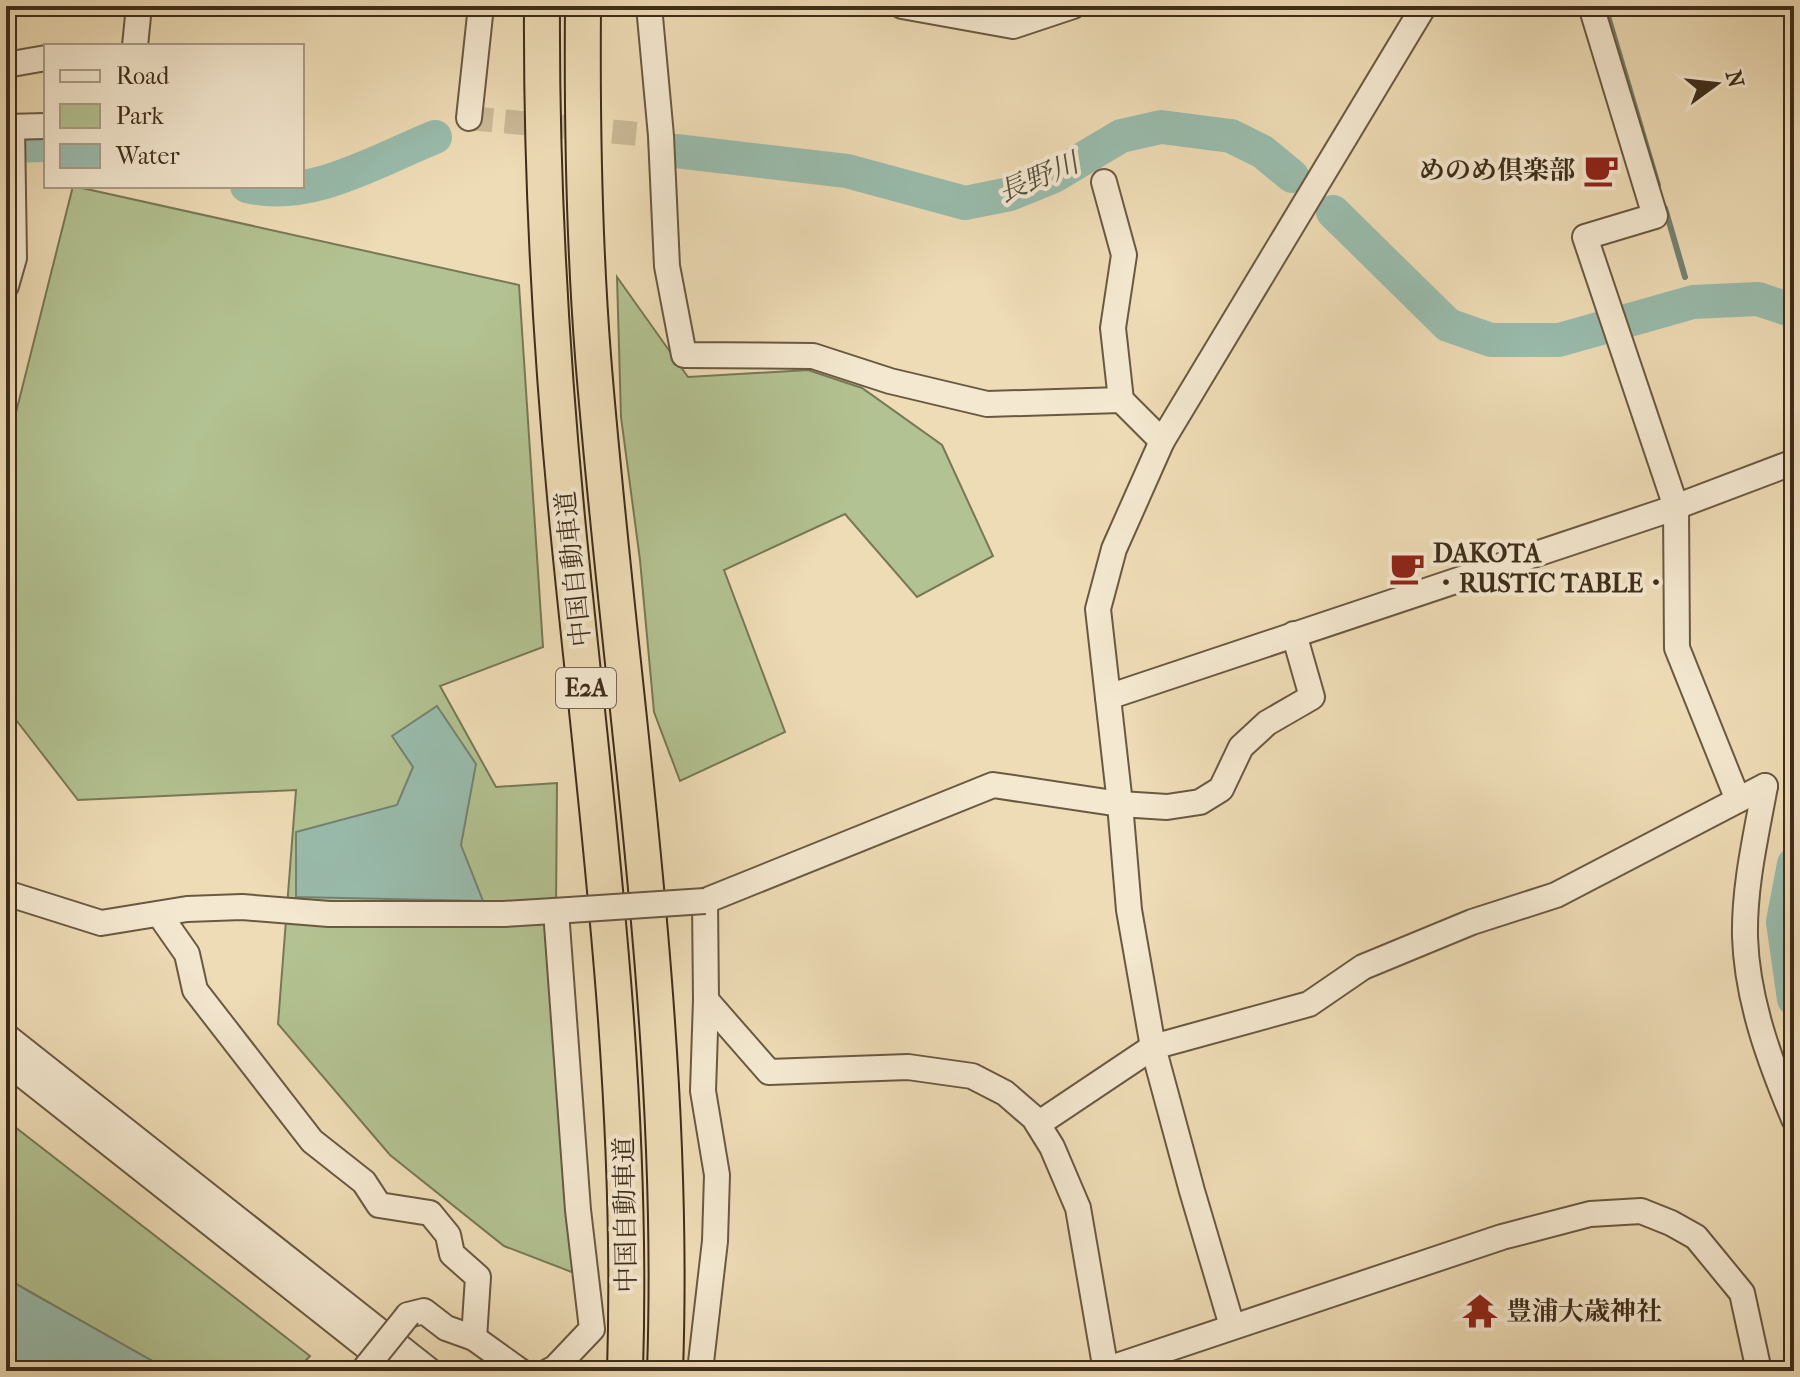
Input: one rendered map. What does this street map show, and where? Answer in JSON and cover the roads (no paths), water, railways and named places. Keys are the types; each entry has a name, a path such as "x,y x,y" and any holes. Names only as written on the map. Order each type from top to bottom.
{"highway":[{"name":"中国自動車道","path":"542,6 542,138 553,359 568,528 601,822 622,1073 627,1206 625,1371"},
{"name":"中国自動車道","path":"583,6 584,219 593,356 641,832 660,1069 666,1200 665,1371"}],"street":[{"path":"135,44 139,6"},
{"path":"469,118 481,6"},
{"path":"649,6 661,136 667,266 684,355 813,356 890,381 987,404 1121,400"},
{"path":"902,6 1013,26 1073,6"},
{"path":"1232,1326 1153,1047 1129,910 1098,609 1114,549 1162,441 1424,6"},
{"path":"1591,6 1655,216 1585,237 1676,507 1677,648 1738,800"},
{"path":"6,65 44,58"},
{"path":"6,286 14,258 9,127 44,126"},
{"path":"1104,182 1124,255 1113,328 1121,400 1162,441"},
{"path":"1108,697 1676,507 1794,462"},
{"path":"6,893 101,923 187,909 242,907 329,914 562,911 705,901 993,785 1120,804 1167,807 1200,802 1221,789 1241,747 1267,723 1312,697 1294,634"},
{"path":"1038,1124 1153,1047 1309,1004 1363,967 1472,922 1556,895 1765,786 1748,885 1745,938 1753,996 1773,1070 1794,1119"},
{"path":"700,1371 715,1241 717,1188 703,1091 705,901"},
{"path":"549,1371 592,1329 578,1210 562,911"},
{"path":"159,914 187,954 195,990 312,1141 364,1182 379,1205 430,1213 448,1235 452,1254 478,1277 474,1338"},
{"path":"706,1000 769,1072 908,1067 972,1076 1005,1093 1038,1124 1052,1147 1078,1208 1105,1371 1502,1237 1590,1214 1641,1211 1696,1237 1742,1293 1759,1371"},
{"path":"6,1036 430,1371"},
{"path":"6,1062 397,1371"},
{"path":"363,1371 408,1315 424,1311 446,1328 474,1338 520,1371"}],"water":[{"path":"437,706 476,764 461,845 483,901 296,897 296,832 397,805 413,767 392,736"},
{"path":"6,1278 28,1291 170,1371 6,1371"}],"waterway":[{"path":"1605,6 1658,185"},
{"name":"長野川","path":"676,151 847,171 965,203 1010,194 1054,176 1121,136 1161,127 1231,136 1263,152 1292,176"},
{"name":"長野川","path":"304,186 367,167 435,137"},
{"name":"長野川","path":"6,146 44,145"},
{"name":"長野川","path":"263,188 295,188"},
{"path":"1665,208 1685,277"},
{"name":"長野川","path":"1333,212 1448,325 1491,340 1559,340 1693,302 1758,299 1794,311"},
{"path":"1794,864 1783,922 1794,999"}],"tunnel":[{"path":"469,118 661,136"}],"place":[{"name":"めのめ倶楽部","path":"1601,170"},
{"name":"DAKOTA ・RUSTIC TABLE・","path":"1407,568"},
{"name":"豊浦大歳神社","path":"1480,1311"}]}
